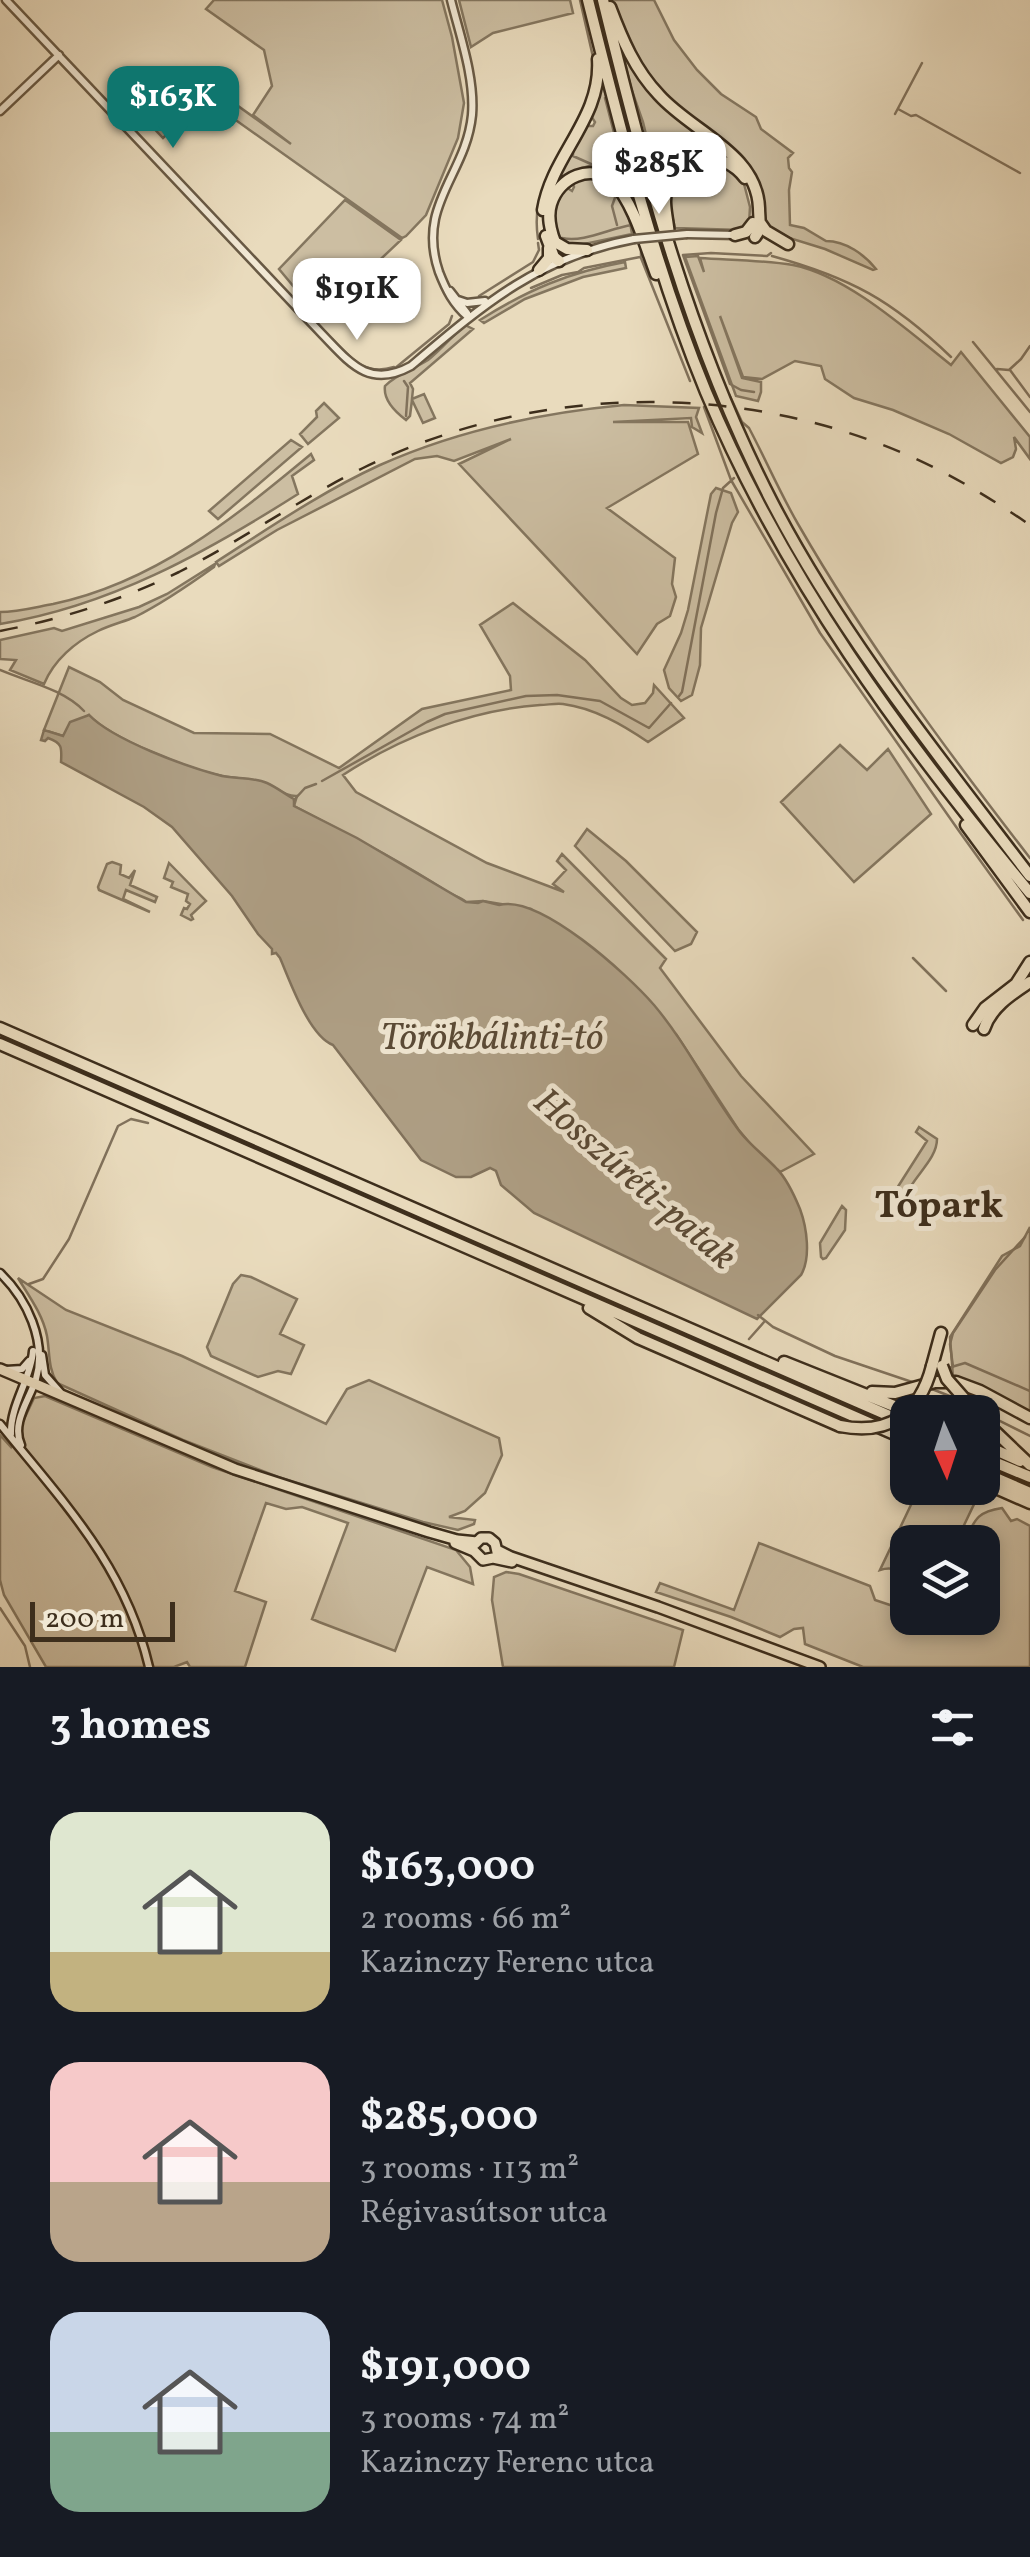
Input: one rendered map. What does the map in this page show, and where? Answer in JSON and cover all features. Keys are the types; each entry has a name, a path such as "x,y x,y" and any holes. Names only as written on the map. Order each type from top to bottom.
{"highway":[{"path":"605,0 631,56 658,95 748,170 758,193 756,221 746,232 735,235"},
{"path":"605,0 636,133 670,252 744,446 803,558 847,629 1030,876"},
{"path":"559,262 542,218 546,197 589,112 598,81 588,1"},
{"path":"588,1 623,137 675,310 727,439 777,538 828,625 921,758 1030,893"},
{"path":"670,252 666,190 675,172 695,159 719,158 740,172 750,192 760,232 755,237"},
{"path":"538,270 549,258 549,217 558,189 578,174 592,173 606,178 624,197 667,302 675,310"},
{"path":"756,221 788,244"},
{"path":"552,244 587,250"},
{"path":"921,758 1030,912"},
{"path":"1030,962 1016,984 985,1008 979,1027 1030,982"},
{"path":"0,1028 890,1416"},
{"path":"0,1044 890,1434"},
{"path":"544,1283 638,1338 840,1426 870,1429 892,1422 917,1402 937,1366 941,1333"},
{"path":"703,1334 890,1405"},
{"path":"937,1366 961,1395"},
{"path":"842,1385 884,1394 947,1380 966,1384 1030,1418"},
{"path":"1000,1436 1030,1465"},
{"path":"1000,1452 1030,1465"},
{"path":"1000,1465 1030,1478"},
{"path":"1000,1480 1030,1493"},
{"path":"1000,1490 1030,1503"}],"main road":[{"path":"2,1369 236,1469 463,1541 476,1547 483,1560 495,1554 511,1557 820,1667"},
{"path":"476,1547 481,1538 489,1538 496,1543 495,1554"}],"street":[{"path":"6,0 362,371 383,376 411,366 491,300 538,270 587,250 634,239 688,234 755,237"},
{"path":"451,0 466,63 472,111 433,227 435,260 446,287 468,317"},
{"path":"0,111 59,56"},
{"path":"458,304 491,300"},
{"path":"456,328 458,304"},
{"path":"0,1273 21,1299 35,1330 45,1375 66,1396"},
{"path":"24,1451 16,1430 28,1400 35,1330"},
{"path":"13,1440 11,1424 39,1355 35,1330"},
{"path":"2,1369 22,1369 33,1350"},
{"path":"28,1400 50,1390"},
{"path":"0,1424 100,1551 126,1601 149,1667"}],"shaded area":[{"path":"214,0 442,0 464,103 458,138 426,215 406,236 402,238 192,89 199,78 291,144 253,115 272,86 264,50 206,9"},
{"path":"459,0 570,0 573,13 493,33 471,47"},
{"path":"611,0 654,0 674,40 697,70 721,94 756,117 761,129 793,153 788,158 792,172 790,225 848,246 876,269 773,233 763,223 760,190 647,77 620,27"},
{"path":"621,46 659,101 726,156 703,153 687,158 659,189"},
{"path":"602,82 643,229 625,192 595,170 552,188 586,126 595,122 591,116"},
{"path":"174,89 193,110 163,138 144,118"},
{"path":"693,162 719,162 743,180 750,207 749,224 742,230 675,228 670,190 676,177"},
{"path":"584,176 605,183 619,195 632,234 575,246 559,237 554,221 556,203 566,187 572,191 572,181"},
{"path":"345,200 401,240 319,317 279,269"},
{"path":"698,256 704,272 700,258 782,263 814,271 876,306 951,365 961,352 1030,437 1030,459 1014,437 1013,457 1001,463 949,434 854,398 825,379 821,366 795,361 762,379 743,377 720,316 742,378 761,382 758,401 736,396 685,257"},
{"path":"625,262 626,268 583,277 525,299 484,323 480,320 550,284"},
{"path":"465,325 473,329 410,383 412,399 424,394 435,418 423,423 412,400 406,420 390,405 385,386 428,360"},
{"path":"324,403 339,418 308,444 300,434 317,417 316,411"},
{"path":"624,405 699,408 696,417 702,433 692,427 691,418 613,422 688,422 698,454 607,508 675,558 672,584 676,597 670,616 657,624 637,654 459,464 511,439 454,461 437,456 415,459 277,530 219,566 216,562 338,486 409,453 500,425"},
{"path":"291,440 302,447 218,519 209,511"},
{"path":"311,454 314,460 292,476 298,494 228,537 118,591 41,616 0,624 0,612 90,594 159,564 222,524"},
{"path":"716,488 731,493 738,512 701,628 700,665 692,695 681,701 669,688 664,670 688,610 711,494"},
{"path":"215,564 156,606 81,641 59,660 44,684 10,670 16,660 0,659 0,640 54,628 62,631 139,607"},
{"path":"513,603 585,660 621,698 632,705 645,703 654,685 684,718 648,742 608,718 575,706 514,708 463,719 413,737 343,775 356,792 487,863 564,892 553,884 566,870 557,861 562,854 666,959 660,968 741,1076 814,1154 780,1172 738,1129 676,1034 531,909 466,902 294,806 297,796 262,782 209,773 172,760 115,734 89,715 63,736 44,730 69,667 100,682 123,700 194,733 270,734 339,768 422,709 511,690 510,676 480,625"},
{"path":"840,745 867,770 888,749 931,814 854,882 781,802"},
{"path":"587,829 626,861 697,932 691,944 675,951 575,846"},
{"path":"169,863 206,901 191,915 191,920 181,915 190,904 186,901 188,894 171,887 173,882 164,878"},
{"path":"107,864 121,865 120,874 129,878 135,870 130,885 157,897 155,902 126,890 123,899 150,912 99,890"},
{"path":"919,1127 937,1139 934,1151 900,1203 891,1205 875,1195 879,1189 892,1196 927,1141 916,1132"},
{"path":"842,1206 846,1210 845,1230 823,1259 820,1243"},
{"path":"1030,1227 1030,1413 1000,1399 1000,1395 992,1395 953,1377 950,1337 1002,1256 1020,1246"},
{"path":"241,1275 297,1299 280,1334 304,1345 291,1374 278,1371 258,1377 211,1356 207,1347 233,1284"},
{"path":"18,1278 66,1310 182,1356 326,1424 347,1389 369,1380 499,1438 502,1455 485,1493 465,1511 449,1517 475,1520 474,1524 458,1530 423,1522 278,1477 183,1440 57,1383 42,1321"},
{"path":"45,1396 212,1467 456,1550 470,1567 473,1584 427,1567 395,1651 319,1622 312,1619 348,1523 302,1507 286,1509 266,1503 235,1591 266,1602 245,1667 190,1667 187,1662 174,1667 46,1667 4,1595 0,1580 0,1435 11,1447 34,1398"},
{"path":"911,1505 974,1505 964,1525 901,1525"},
{"path":"1002,1508 1011,1521 1017,1519 1030,1526 1030,1667 863,1667 805,1644 803,1628 780,1637 656,1592 660,1583 734,1610 759,1543 870,1586 875,1600 890,1605 890,1635 1000,1635 1000,1525 973,1525 987,1512"},
{"path":"890,1549 890,1569 880,1570"},
{"path":"506,1572 683,1630 674,1667 503,1667 492,1600 494,1577"}],"water":[{"name":"Törökbálinti-tó","path":"89,715 115,734 171,759 222,776 270,785 294,799 294,806 466,902 516,905 537,912 582,940 654,1005 740,1132 784,1178 805,1225 807,1252 801,1275 757,1319 534,1213 501,1185 496,1171 490,1168 471,1177 456,1177 421,1160 333,1045 316,1031 280,958 272,954 232,896 172,827 144,807 61,762 59,744 48,738 41,740 44,730 63,736 70,722"}],"waterway":[{"path":"580,0 593,57"},
{"path":"895,114 922,63"},
{"path":"605,98 625,175 622,184"},
{"path":"898,109 916,115 1020,173"},
{"path":"573,149 573,156 591,164"},
{"path":"555,185 568,173 592,165 621,181"},
{"path":"538,239 539,203 552,169"},
{"path":"605,183 616,195"},
{"path":"616,195 612,206 617,225"},
{"path":"222,224 245,248"},
{"path":"562,238 588,237 632,225 637,236"},
{"path":"479,296 533,262 538,243"},
{"path":"641,248 641,258 690,381"},
{"path":"754,392 730,384 683,255 771,253"},
{"path":"772,256 825,273 869,293 909,320 951,357"},
{"path":"531,288 584,268 640,257"},
{"path":"394,369 449,324 452,316"},
{"path":"317,324 327,334"},
{"path":"332,339 366,367 394,367"},
{"path":"973,342 1030,412"},
{"path":"997,369 1009,370 1030,346"},
{"path":"1010,370 1030,397"},
{"path":"404,381 408,387 406,416"},
{"path":"729,394 798,524 851,611 1030,858"},
{"path":"704,407 731,480 820,633 1023,920"},
{"path":"679,696 716,513 723,488 734,478"},
{"name":"Hosszúréti-patak","path":"0,670 56,692 84,711"},
{"path":"322,781 445,714 526,696 557,695 600,701 649,728 671,703"},
{"path":"294,800 305,788 316,784"},
{"path":"913,958 946,991"},
{"path":"29,1284 43,1279 69,1239 118,1126 131,1119 148,1123"},
{"path":"953,1367 953,1333 995,1270 1025,1237"},
{"name":"Hosszúréti-patak","path":"758,1315 773,1327 835,1356 915,1383"},
{"path":"749,1339 764,1322"},
{"path":"948,1368 965,1363 1030,1391"},
{"name":"Hosszúréti-patak","path":"927,1387 947,1395"},
{"name":"Hosszúréti-patak","path":"1000,1421 1030,1436"},
{"path":"0,1608 25,1646 30,1667"}],"railway":[{"path":"0,631 91,607 157,582 340,480 429,440 497,420 566,407 637,402 707,404 777,414 846,432 912,457 972,488 1030,525"}],"district":[{"name":"Tópark","path":"939,1204"}]}
